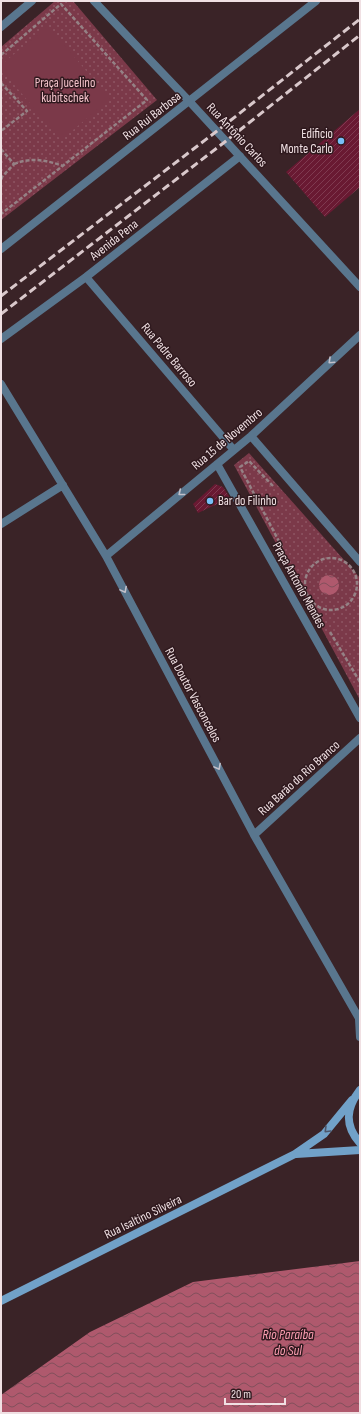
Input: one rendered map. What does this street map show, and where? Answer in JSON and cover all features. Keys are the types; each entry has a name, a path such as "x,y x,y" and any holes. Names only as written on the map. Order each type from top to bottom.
{"main road":[{"name":"Rua Isaltino Silveira","path":"1,1301 295,1154 324,1134 360,1090"},
{"path":"352,1100 349,1111 349,1123 353,1134 360,1144"},
{"path":"295,1154 360,1150"}],"street":[{"path":"1,27 32,1"},
{"name":"Rua Antônio Carlos","path":"94,1 189,101 360,287"},
{"name":"Rua Rui Barbosa","path":"1,249 316,1"},
{"name":"Avenida Pena","path":"1,339 86,277 240,156"},
{"name":"Rua Padre Barroso","path":"86,277 233,450"},
{"name":"Rua 15 de Novembro","path":"106,556 251,436 360,335"},
{"name":"Rua Doutor Vasconcelos","path":"1,384 106,556 254,835 360,1019 360,1038"},
{"path":"251,436 360,562"},
{"name":"Praça Antonio Mendes","path":"217,464 360,718"},
{"path":"1,524 63,485"},
{"name":"Rua Barão do Rio Branco","path":"254,835 360,738"}],"path":[{"path":"1,54 61,4 147,100 1,214"},
{"path":"1,83 27,111 1,131"},
{"path":"1,149 14,164"},
{"path":"1,181 2,177 14,164 30,160 50,161 62,166"},
{"path":"276,488 249,461 240,467 286,554"},
{"path":"339,554 350,565 356,576 357,588 354,596 345,605 334,610 317,606 306,593 306,576 310,568 316,562 325,558 342,560 350,565"},
{"path":"300,581 315,607"},
{"path":"327,628 360,682"}],"green space":[{"name":"Praça Jucelino kubitschek","path":"55,1 73,1 157,100 1,220 1,47"},
{"path":"48,26 110,99 61,140 1,69 1,65"},
{"path":"249,453 360,578 360,700 234,465"}],"water":[{"path":"325,575 333,575 339,581 339,589 333,595 325,595 319,589 319,581"},
{"name":"Rio Paraíba do Sul","path":"360,1261 360,1413 1,1413 1,1395 90,1332 193,1282"}],"building":[{"name":"Edificio Monte Carlo","path":"360,109 360,187 325,217 286,172"},
{"name":"Bar do Filinho","path":"215,484 223,487 230,498 198,513 193,504"}],"railway":[{"path":"1,296 217,131 360,19"},
{"path":"1,314 226,141 360,35"}],"place":[{"name":"Edificio Monte Carlo","path":"341,141"},
{"name":"Bar do Filinho","path":"210,501"}]}
